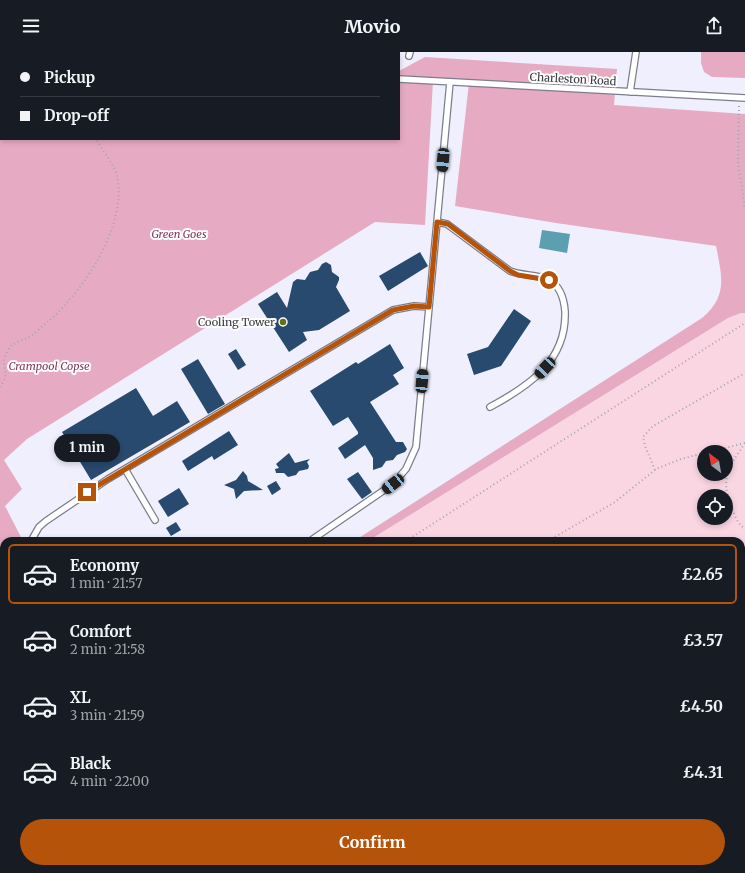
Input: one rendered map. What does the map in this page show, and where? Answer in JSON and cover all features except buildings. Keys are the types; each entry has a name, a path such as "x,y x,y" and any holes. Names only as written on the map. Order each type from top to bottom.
{"lane":[{"path":"630,92 636,52"},
{"name":"Charleston Road","path":"400,79 742,98"},
{"path":"316,537 389,488 400,477 409,462 417,439 450,82"},
{"path":"437,222 448,224 510,271 518,275 549,280 558,289 565,306 564,332 559,347 552,359 533,380 516,393 490,407"},
{"path":"33,537 39,527 46,521 125,469 393,310 414,306 429,307"},
{"path":"125,469 155,520"}],"path":[{"path":"742,98 738,163 745,209"},
{"path":"0,387 5,379 2,364 8,349 19,341 29,337 72,298 98,262 116,215 120,190 117,174 97,140"},
{"path":"412,537 745,323"},
{"path":"655,470 645,446 644,437 653,426 745,373"},
{"path":"733,446 745,443"},
{"path":"745,443 732,463 727,476 725,491 738,523 745,529"},
{"path":"555,537 615,502 655,470 681,459 697,455"}],"shaded area":[{"path":"745,313 745,537 374,537 728,318"}],"green space":[{"path":"701,52 745,52 745,78 712,77 704,72 701,63"},
{"path":"425,57 617,69 614,105 745,114 745,313 728,318 374,537 360,537 702,318 716,302 721,285 720,267 716,246 556,223 455,206 469,83 433,81 425,225 375,222 27,439 4,460 22,489 5,506 21,537 0,537 0,140 400,140 400,70"}],"water":[{"path":"542,230 570,234 567,253 539,248"}],"place":[{"name":"Cooling Tower","path":"283,322"}],"route":[{"path":"87,492 393,310 408,306 429,307 437,222 448,224 510,271 518,275 549,280"}],"park label":[{"name":"Green Goes","path":"179,234"},
{"name":"Crampool Copse","path":"49,366"}]}
